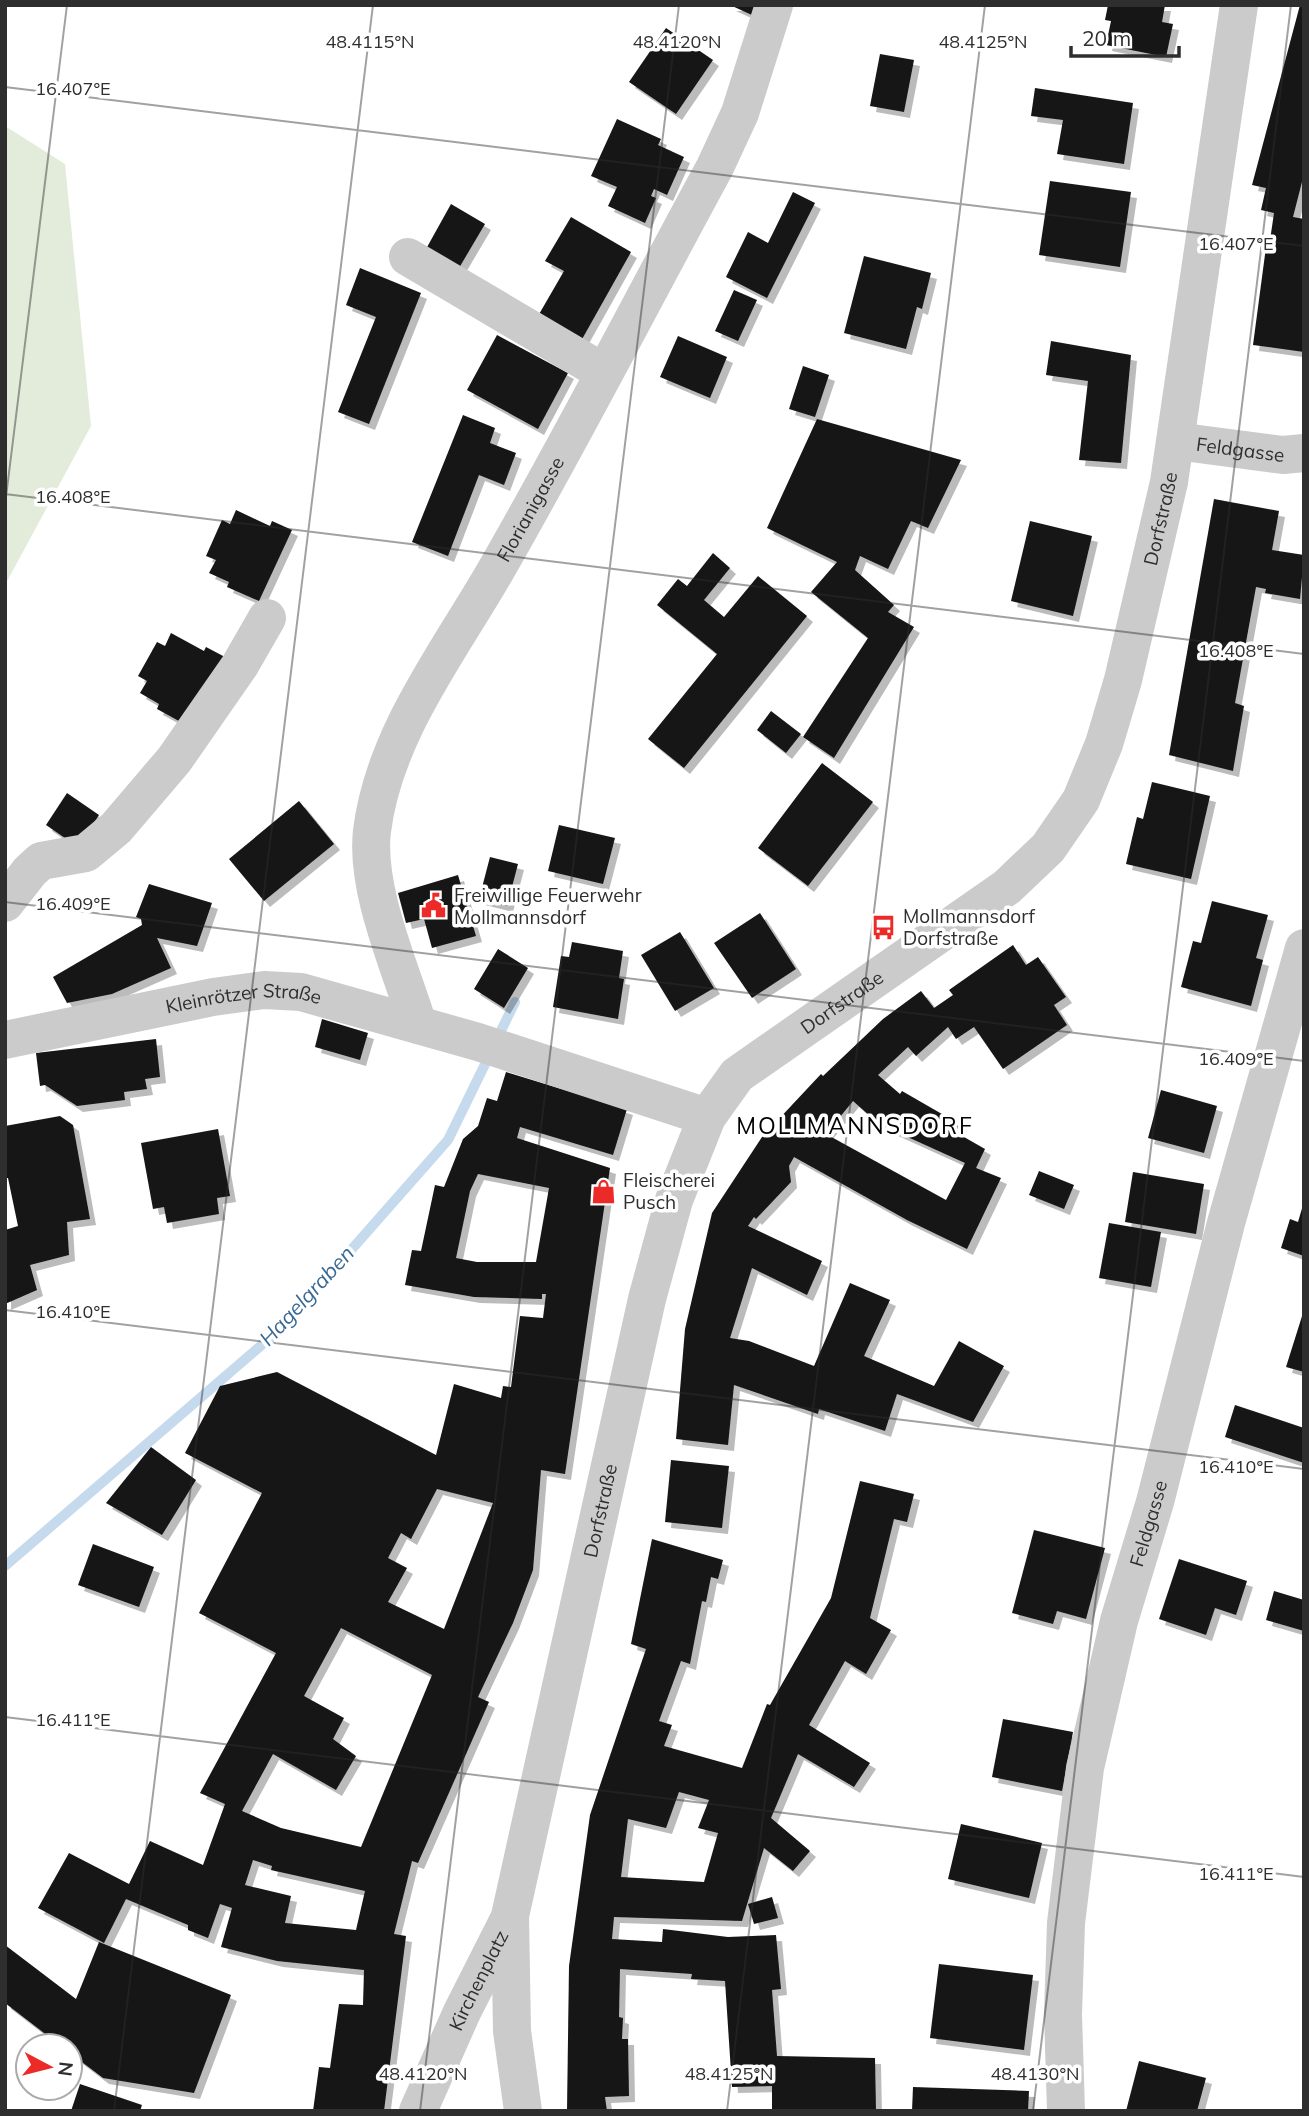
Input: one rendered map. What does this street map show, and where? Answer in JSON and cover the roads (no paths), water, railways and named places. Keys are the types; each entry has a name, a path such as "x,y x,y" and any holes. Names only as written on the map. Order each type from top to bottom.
{"street":[{"name":"Florianigasse","path":"418,1025 376,884 372,834 376,806 393,755 418,701 496,571 730,137 754,74 774,5"},
{"name":"Dorfstraße","path":"510,1916 648,1299 674,1200 707,1117 737,1074 991,899 1028,869 1067,824 1097,763 1123,680 1176,441 1239,5"},
{"path":"408,257 603,372"},
{"name":"Feldgasse","path":"1176,441 1283,455 1304,453"},
{"path":"5,903 41,861 86,853 116,828 174,760 240,665 267,618"},
{"name":"Feldgasse","path":"1066,2111 1063,2027 1066,1923 1085,1768 1119,1621 1169,1453 1226,1223 1304,948"},
{"name":"Kleinrötzer Straße","path":"5,1040 213,997 264,989 301,992 478,1042 707,1117"},
{"name":"Kirchenplatz","path":"418,2111 462,2012 510,1916"},
{"name":"Kirchenplatz","path":"510,1916 512,2031 523,2111"}],"waterway":[{"name":"Hagelgraben","path":"497,1039 515,1002"},
{"name":"Hagelgraben","path":"5,1566 285,1325 448,1140 490,1054"}],"place":[{"name":"Freiwillige Feuerwehr Mollmannsdorf","path":"434,906"},
{"name":"Mollmannsdorf Dorfstraße","path":"883,927"},
{"name":"Fleischerei Pusch","path":"603,1191"}],"district":[{"name":"MOLLMANNSDORF","path":"855,1126"}]}
